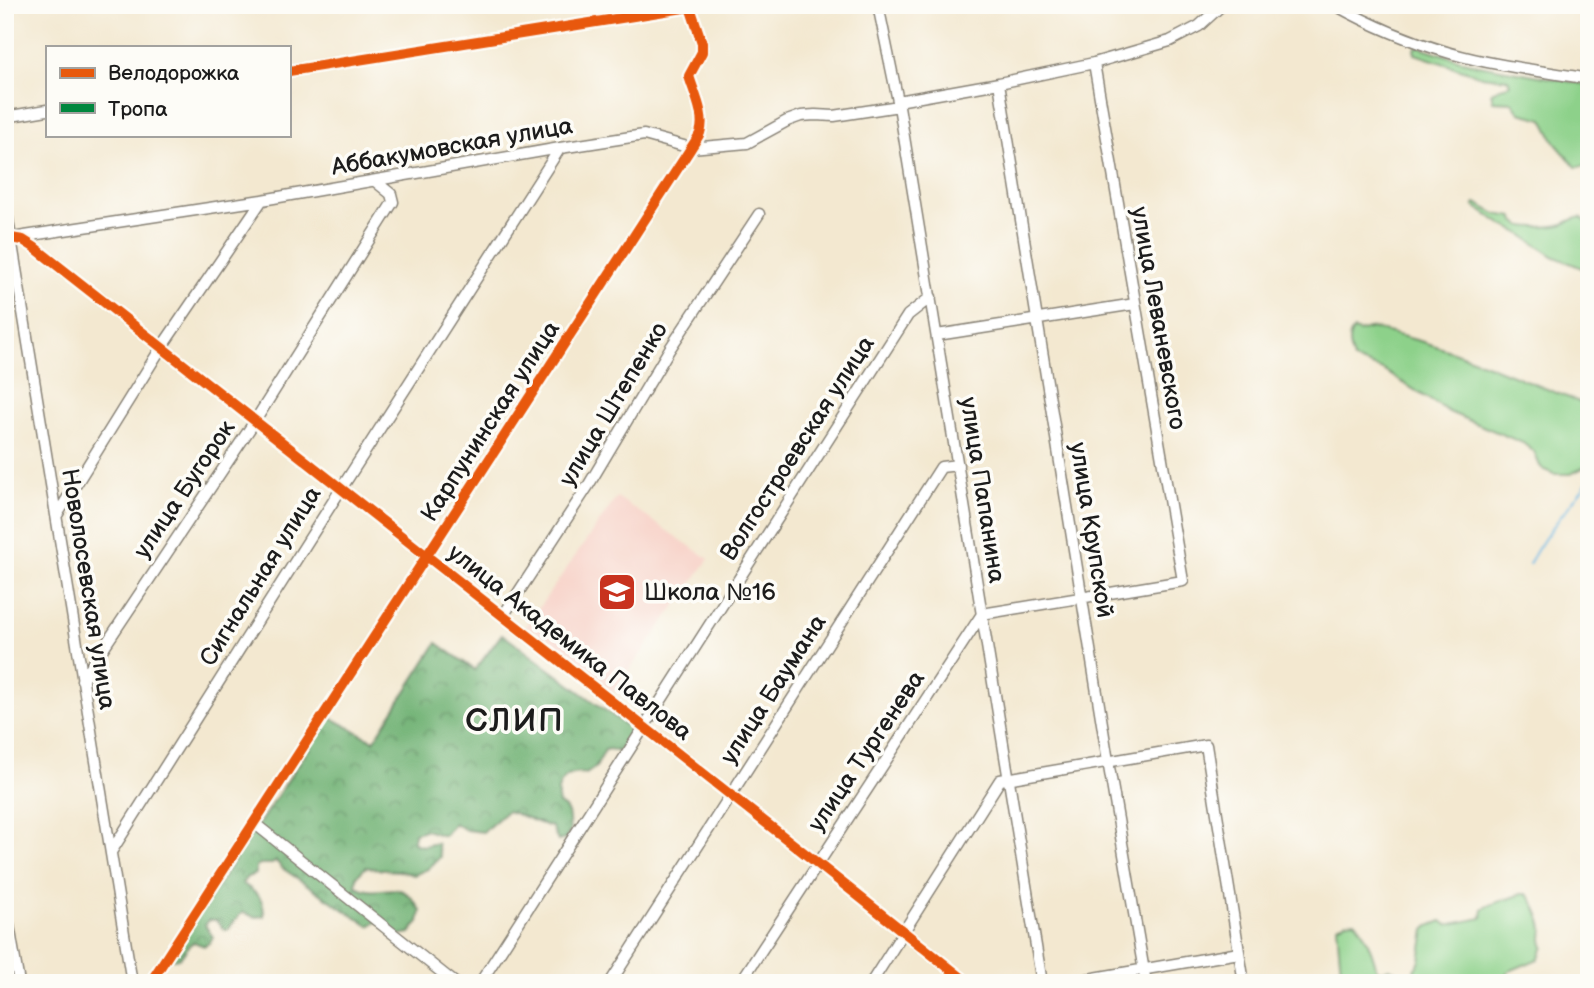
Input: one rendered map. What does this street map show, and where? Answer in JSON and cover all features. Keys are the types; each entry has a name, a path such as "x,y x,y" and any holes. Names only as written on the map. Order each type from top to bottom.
{"street":[{"name":"улица Папанина","path":"878,5 899,103 1042,983"},
{"name":"Аббакумовская улица","path":"8,238 262,200 644,135 691,148 747,143 801,116 834,116 999,83 1094,63 1170,41 1199,26 1222,5"},
{"path":"1335,5 1448,53 1589,79"},
{"name":"Карпунинская улица","path":"150,983 691,148 701,124 700,111 689,76 702,52 702,43 690,7 290,71"},
{"name":"улица Леваневского","path":"1082,597 1183,581 1094,63"},
{"name":"улица Крупской","path":"999,83 1146,983"},
{"path":"5,117 46,110"},
{"name":"Сигнальная улица","path":"111,852 560,148"},
{"name":"улица Бугорок","path":"82,680 255,421 393,202 391,194 375,181"},
{"path":"57,515 161,348 262,200"},
{"name":"Новолосевская улица","path":"5,201 8,238 57,515 132,983"},
{"name":"улица Штепенко","path":"503,616 588,486 669,350 759,214"},
{"name":"улица Академика Павлова","path":"8,238 23,240 34,247 968,983"},
{"name":"Волгостроевская улица","path":"480,983 908,315 931,297"},
{"path":"937,335 1135,304"},
{"name":"улица Баумана","path":"610,983 941,467 958,465"},
{"path":"982,614 1082,597"},
{"name":"улица Тургенева","path":"740,983 982,614"},
{"path":"871,983 1000,780 1206,745 1244,983"},
{"path":"254,823 454,983"},
{"path":"5,902 19,983"},
{"path":"1065,983 1239,953"}],"shaded area":[{"name":"Школа №16","path":"617,497 709,559 613,693 526,626"}],"green space":[{"path":"1417,46 1473,64 1589,85 1589,166 1576,167 1556,144 1543,119 1520,113 1512,102 1493,101 1491,92 1510,84 1508,79 1481,76 1415,54 1414,49"},
{"path":"1476,203 1496,214 1514,217 1515,222 1525,226 1555,226 1581,217 1589,224 1589,271 1553,256 1474,206"},
{"path":"1372,328 1473,359 1589,406 1589,465 1571,474 1554,474 1544,470 1534,452 1523,443 1449,412 1383,370 1354,360 1349,344 1351,333 1354,330 1359,332"},
{"path":"502,634 636,733 623,751 605,750 596,767 586,774 573,774 563,780 558,797 559,804 566,809 569,816 570,831 565,839 558,841 552,827 507,811 483,832 466,830 454,823 444,836 426,830 414,833 413,843 423,846 437,843 440,857 428,869 414,875 366,867 357,876 356,886 375,891 398,889 413,899 421,911 419,922 410,933 399,935 378,921 369,926 282,868 276,861 272,864 260,864 256,866 256,874 247,877 242,883 261,900 264,916 255,917 242,912 228,929 224,929 216,920 209,920 205,925 213,937 209,943 204,946 194,942 179,958 169,958 330,717 374,741 437,643 475,670"},
{"path":"1521,894 1529,896 1537,910 1543,927 1544,947 1538,959 1507,972 1509,977 1520,979 1521,983 1415,983 1419,981 1414,970 1420,961 1425,930 1429,926 1442,921 1447,925 1482,918 1483,909"},
{"path":"1355,921 1366,937 1377,970 1389,968 1403,974 1411,983 1342,983 1337,926"}],"waterway":[{"path":"1529,564 1549,532 1589,480"}],"marked path":[{"path":"1023,983 1042,979"}],"cycle path":[{"path":"150,983 696,140 702,119 689,76 702,52 702,43 690,7 290,71"},
{"path":"11,238 23,240 34,247 968,983"}],"place":[{"name":"Школа №16","path":"617,592"}],"district":[{"name":"СЛИП","path":"515,720"}]}
